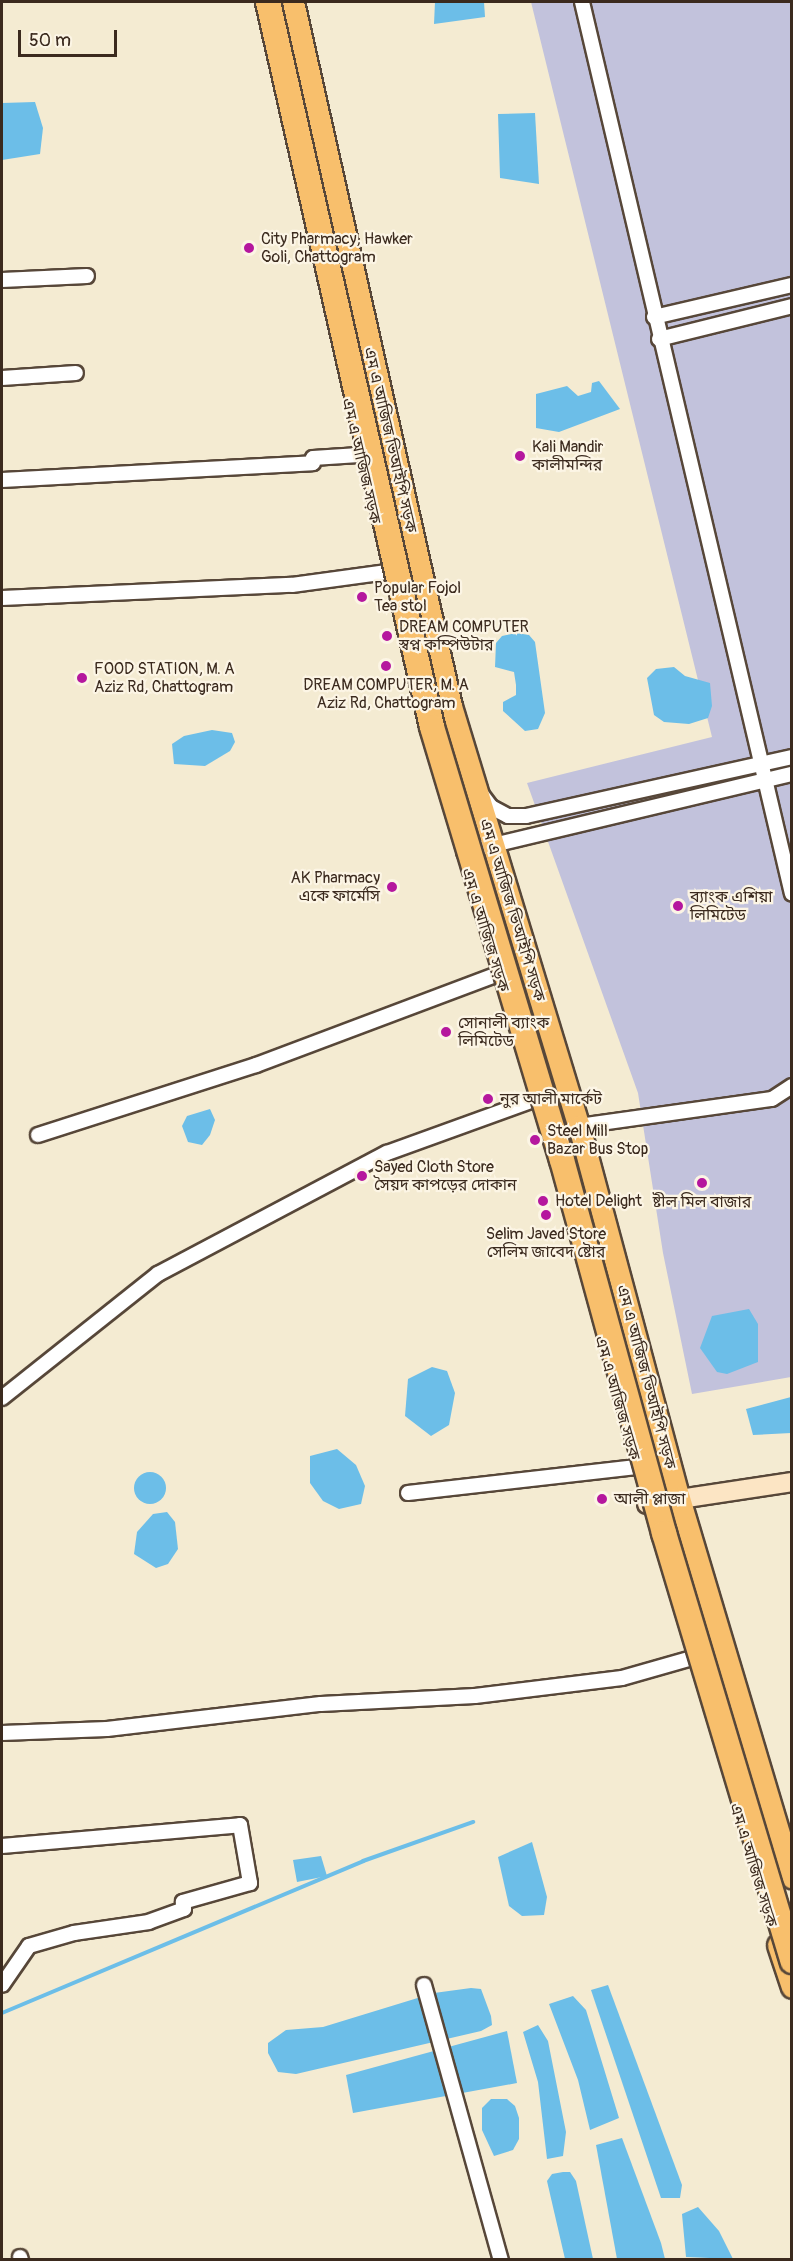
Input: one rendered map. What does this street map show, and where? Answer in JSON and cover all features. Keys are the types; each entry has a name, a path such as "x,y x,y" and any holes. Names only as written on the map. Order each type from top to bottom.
{"highway":[{"path":"268,2 432,728 562,1160 664,1533 792,1961"},
{"path":"283,2 447,725 567,1125 731,1716 792,1909"}],"main road":[{"name":"এম এ আজিজ সড়ক","path":"259,2 359,455 418,707 536,1099 647,1504 792,1987"},
{"name":"এম এ আজিজ ভিআইপি সড়ক","path":"293,2 425,597 473,784 579,1126 679,1498 792,1878"}],"street":[{"path":"582,2 659,339 792,894"},
{"path":"2,280 87,276"},
{"path":"654,317 792,285"},
{"path":"659,339 792,306"},
{"path":"2,378 76,373"},
{"path":"2,480 198,466 313,463 313,458 359,455"},
{"path":"2,598 292,585 387,572"},
{"path":"473,784 491,807 507,816 526,816 792,757"},
{"path":"461,853 792,774"},
{"path":"38,1136 256,1065 498,974"},
{"path":"579,1126 752,1102 772,1098 792,1086"},
{"path":"2,1398 158,1274 387,1153 536,1099"},
{"path":"408,1493 637,1467"},
{"path":"647,1504 792,1482"},
{"path":"2,1733 107,1729 321,1704 487,1694 622,1678 692,1658"},
{"path":"2,1846 240,1825 250,1883 183,1902 184,1909 149,1922 74,1933 29,1946 2,1985"},
{"path":"424,1985 501,2259"}],"shaded area":[{"path":"531,2 791,2 791,1377 692,1394 663,1253 638,1093 527,783 712,737"}],"water":[{"path":"435,2 484,2 485,17 434,24"},
{"path":"35,102 43,128 40,154 2,160 2,103"},
{"path":"535,113 539,184 500,178 498,114"},
{"path":"599,381 620,409 559,432 536,428 536,394 567,386 578,396 591,392 592,383"},
{"path":"516,633 529,635 535,642 545,713 538,729 525,731 503,711 503,702 516,695 516,685 514,672 495,667 496,643 502,636"},
{"path":"674,667 685,676 710,683 712,706 708,718 689,724 664,722 654,715 647,678 656,669"},
{"path":"212,730 232,733 235,742 230,751 205,766 174,764 172,744 184,736"},
{"path":"210,1109 215,1120 210,1135 202,1145 188,1142 182,1126 187,1116"},
{"path":"749,1309 758,1324 758,1362 727,1374 717,1372 700,1348 712,1316"},
{"path":"432,1367 447,1371 455,1393 449,1425 431,1436 405,1416 408,1379"},
{"path":"791,1397 791,1433 753,1435 746,1409"},
{"path":"337,1449 356,1465 365,1486 361,1504 339,1509 323,1501 310,1483 310,1456"},
{"path":"150,1472 162,1476 166,1488 162,1500 150,1504 138,1500 134,1488 138,1476"},
{"path":"167,1512 175,1522 178,1549 168,1564 156,1568 134,1554 137,1532 153,1514"},
{"path":"532,1842 547,1897 544,1915 522,1916 509,1906 498,1857"},
{"path":"321,1856 327,1876 297,1882 293,1860"},
{"path":"608,1985 682,2185 680,2198 661,2198 591,1990"},
{"path":"471,1988 481,1989 491,2016 492,2025 481,2031 296,2074 278,2072 268,2053 268,2043 286,2030 323,2027 434,1993"},
{"path":"573,1996 586,2010 619,2118 590,2130 578,2080 549,2004"},
{"path":"538,2025 548,2041 566,2132 563,2156 547,2159 538,2082 523,2032"},
{"path":"507,2031 517,2083 353,2113 346,2075"},
{"path":"491,2099 507,2099 515,2106 519,2118 519,2139 513,2150 494,2156 482,2130 482,2108"},
{"path":"622,2138 665,2259 617,2259 596,2145"},
{"path":"570,2172 576,2181 593,2259 565,2259 547,2181 552,2174"},
{"path":"698,2207 719,2231 733,2259 686,2257 682,2214"}],"waterway":[{"path":"2,2013 363,1861 473,1822"}],"place":[{"name":"City Pharmacy, Hawker Goli, Chattogram","path":"249,248"},
{"name":"Kali Mandir কালীমন্দির","path":"520,456"},
{"name":"Popular Fojol Tea stol","path":"362,597"},
{"name":"DREAM COMPUTER স্বপ্ন কম্পিউটার","path":"387,636"},
{"name":"DREAM COMPUTER, M. A Aziz Rd, Chattogram","path":"386,666"},
{"name":"FOOD STATION, M. A Aziz Rd, Chattogram","path":"82,678"},
{"name":"AK Pharmacy একে ফার্মেসি","path":"392,887"},
{"name":"ব্যাংক এশিয়া লিমিটেড","path":"678,906"},
{"name":"সোনালী ব্যাংক লিমিটেড","path":"446,1032"},
{"name":"নুর আলী মার্কেট","path":"488,1099"},
{"name":"Steel Mill Bazar Bus Stop","path":"535,1140"},
{"name":"Sayed Cloth Store সৈয়দ কাপড়ের দোকান","path":"362,1176"},
{"name":"ষ্টীল মিল বাজার","path":"702,1183"},
{"name":"Hotel Delight","path":"543,1201"},
{"name":"Selim Javed Store সেলিম জাবেদ ষ্টোর","path":"546,1215"},
{"name":"আলী প্লাজা","path":"602,1499"}]}
